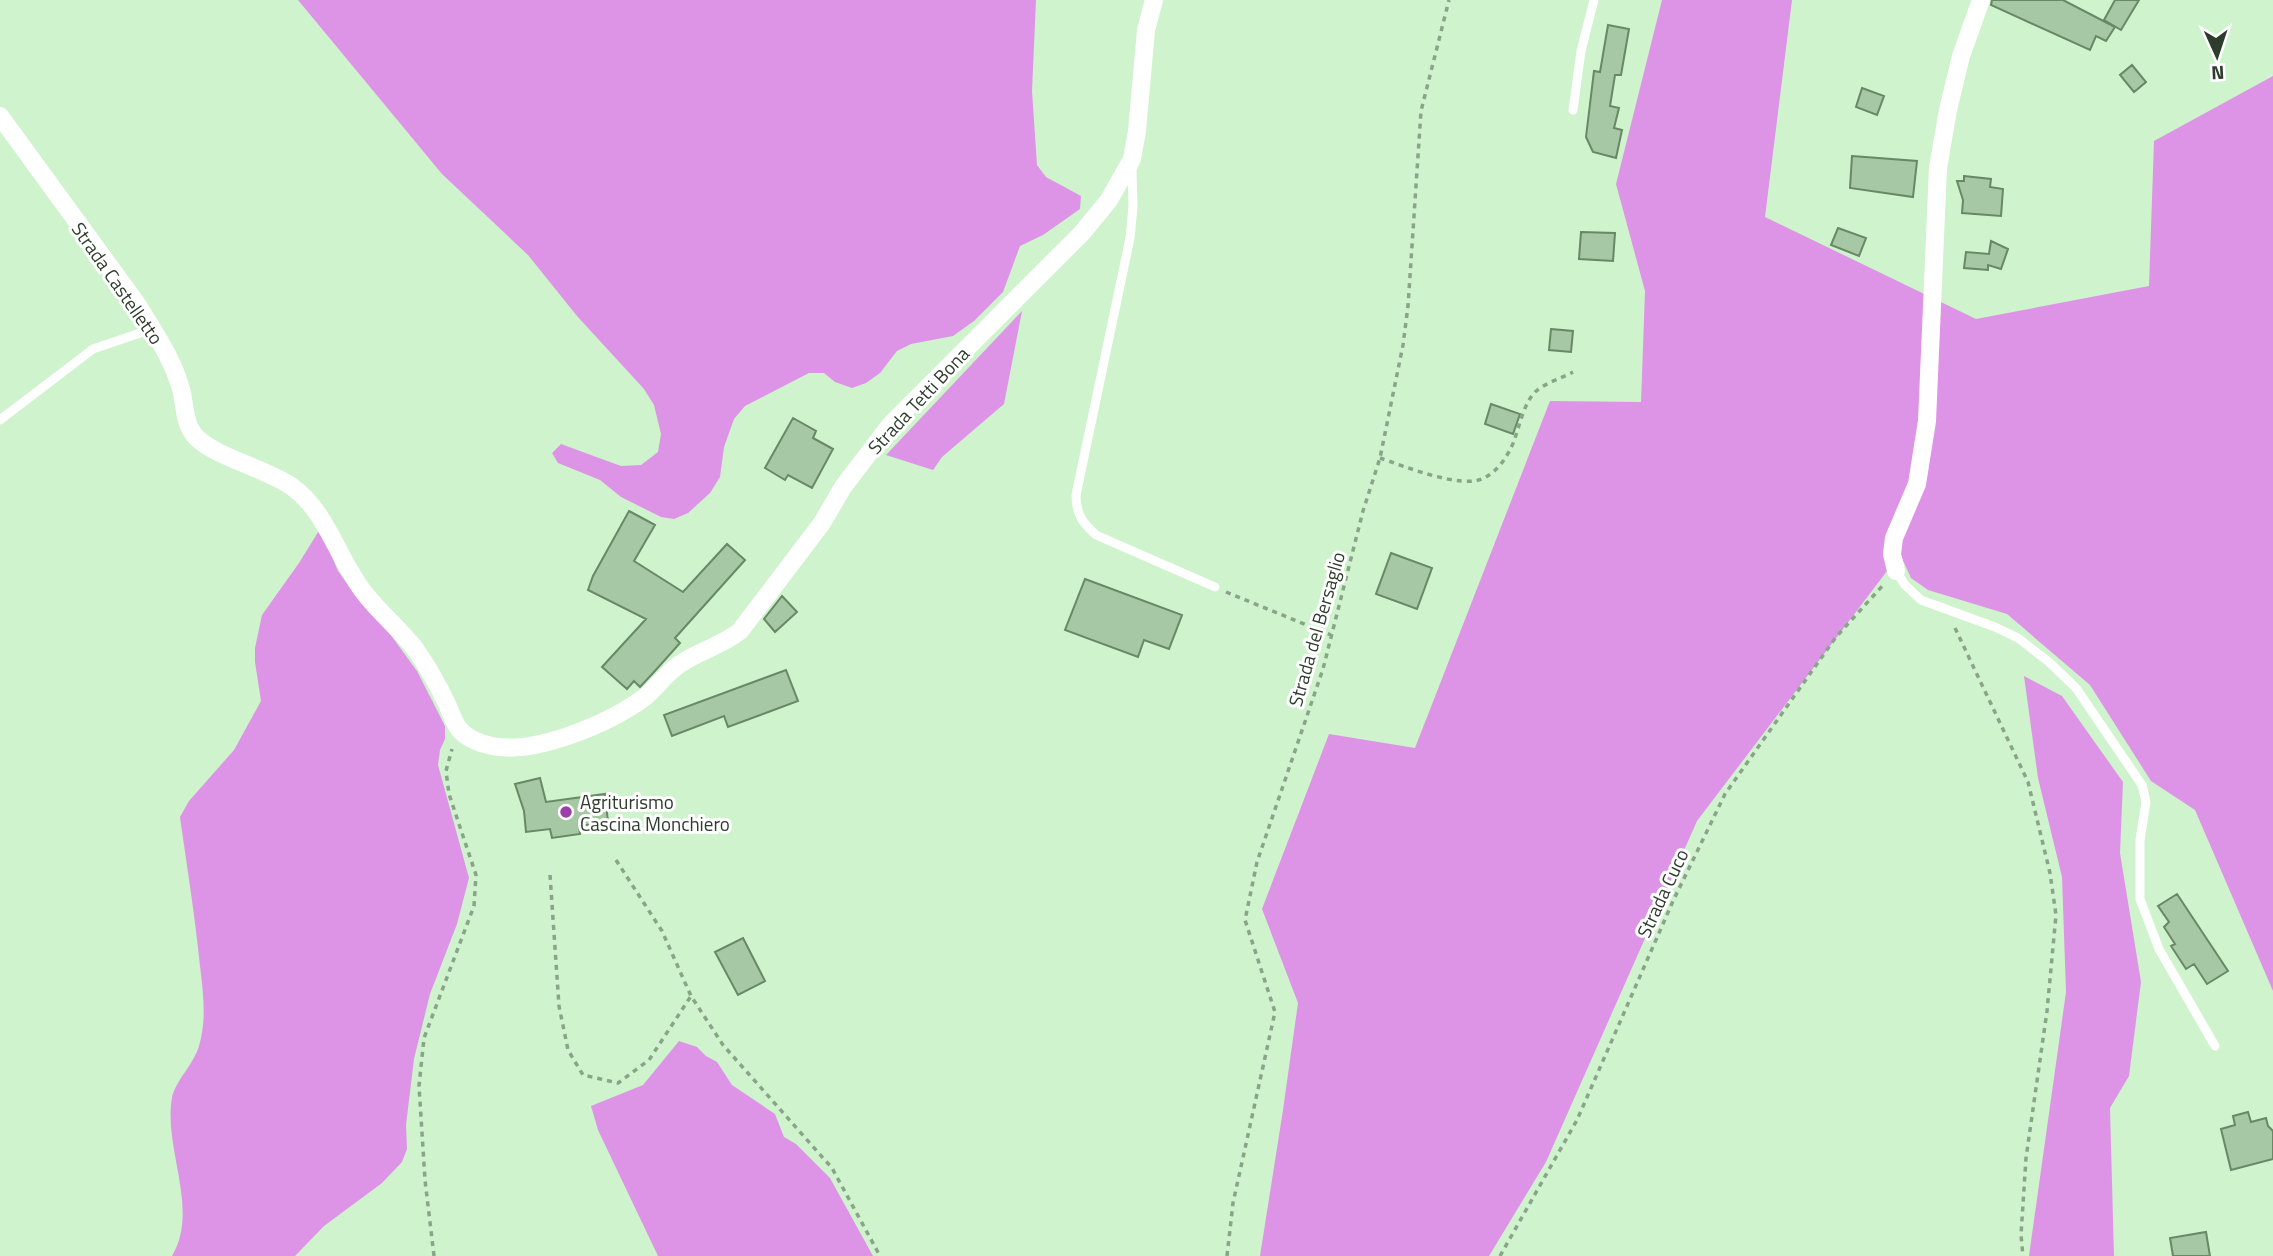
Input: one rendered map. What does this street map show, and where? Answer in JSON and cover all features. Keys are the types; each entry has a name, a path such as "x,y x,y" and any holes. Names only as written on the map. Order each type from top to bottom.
{"street":[{"name":"Strada Tetti Bona","path":"460,730 474,740 501,748 522,747 565,737 623,712 648,694 677,666 725,642 740,631 822,523 843,487 891,424 1082,233 1110,200 1132,159 1146,30 1154,0"},
{"path":"1896,570 1892,554 1894,538 1917,484 1927,421 1938,168 1961,56 1981,0"},
{"name":"Strada Castelletto","path":"0,116 152,329 174,367 187,419 197,438 273,476 306,499 322,520 351,574 366,595 411,642 460,730"}],"lane":[{"path":"1573,110 1581,51 1594,0"},
{"path":"1132,159 1133,207 1130,238 1076,495 1076,510 1082,523 1096,535 1215,587"},
{"path":"0,420 93,349 152,329"},
{"path":"1896,570 1905,585 1921,600 2018,638 2049,662 2076,688 2142,785 2146,802 2140,840 2140,899 2159,950 2215,1046"}],"path":[{"name":"Strada del Bersaglio","path":"1227,1256 1233,1203 1275,1012 1245,920 1256,862 1323,669 1363,511 1380,458 1403,345 1408,306 1421,111 1449,0"},
{"path":"1380,458 1434,476 1470,482 1483,479 1497,470 1510,450 1536,391 1573,372"},
{"name":"Strada Cuco","path":"1500,1256 1577,1120 1673,901 1725,794 1836,637 1896,570"},
{"path":"1215,587 1331,635"},
{"path":"1942,609 1961,639 2028,782 2050,873 2056,915 2047,1011 2026,1158 2021,1235 2023,1256"},
{"path":"434,1256 425,1180 419,1086 424,1038 474,906 476,875 449,794 446,771 449,755 460,730"},
{"path":"616,860 662,931 691,996 723,1045 832,1168 880,1256"},
{"path":"550,875 559,1006 568,1050 583,1075 618,1083 649,1060 691,996"}],"shaded area":[{"path":"298,0 1036,0 1032,91 1037,165 1046,177 1081,196 1080,209 1043,235 1020,246 1003,292 974,321 953,336 911,344 897,351 880,373 866,383 852,388 835,382 824,373 809,373 745,406 734,419 724,447 720,477 710,493 688,513 674,519 661,517 621,497 600,480 558,463 552,453 561,444 621,466 641,465 658,452 661,434 654,405 644,389 577,316 528,255 442,174"},
{"path":"1662,0 1792,0 1765,217 1976,319 2149,286 2154,141 2273,76 2273,991 2195,810 2151,781 2090,685 2007,614 1928,590 1911,578 1900,554 1697,821 1546,1162 1489,1256 1260,1256 1298,1003 1262,909 1329,734 1415,748 1550,401 1641,402 1645,291 1616,184"},
{"path":"1022,311 1004,404 942,457 933,470 886,455"},
{"path":"320,529 338,571 417,671 445,726 445,739 438,765 469,878 457,924 430,994 414,1059 406,1125 407,1149 402,1162 382,1183 324,1226 295,1256 172,1256 180,1238 183,1219 172,1137 172,1098 197,1053 204,1016 198,947 180,817 189,801 234,750 261,701 255,648 262,615"},
{"path":"2024,676 2062,696 2123,782 2120,853 2141,982 2129,1076 2110,1108 2114,1256 2029,1256 2066,992 2062,877 2038,778"},
{"path":"679,1041 697,1047 717,1062 732,1085 775,1114 784,1137 796,1144 830,1178 873,1256 658,1256 598,1130 591,1106 643,1085"}],"building":[{"path":"1992,0 2063,0 2115,27 2106,41 2096,36 2090,50 1991,5"},
{"path":"2115,0 2139,0 2121,30 2104,20"},
{"path":"1608,25 1629,29 1621,75 1615,75 1610,106 1619,108 1614,128 1622,130 1616,158 1593,152 1586,137 1594,71 1600,72"},
{"path":"2132,65 2146,82 2134,92 2120,75"},
{"path":"1862,88 1884,96 1877,115 1856,107"},
{"path":"1852,156 1917,161 1913,197 1850,188"},
{"path":"1964,176 1991,179 1990,187 2003,189 2001,216 1962,213 1963,200 1957,181 1964,181"},
{"path":"1838,228 1866,238 1859,256 1831,245"},
{"path":"1581,232 1615,233 1613,261 1579,259"},
{"path":"1991,241 2008,249 2001,269 1988,265 1988,270 1964,268 1966,252 1989,254"},
{"path":"1551,329 1573,331 1571,352 1549,350"},
{"path":"1491,404 1520,414 1513,434 1485,424"},
{"path":"793,418 816,431 813,438 833,449 812,488 788,475 785,480 765,468"},
{"path":"629,511 655,525 634,561 683,592 727,544 745,560 675,638 680,643 654,672 640,687 634,681 627,689 602,667 646,619 588,590"},
{"path":"1391,553 1432,568 1417,609 1376,594"},
{"path":"1085,579 1182,615 1169,649 1144,640 1138,657 1065,630"},
{"path":"782,596 797,612 775,632 764,619"},
{"path":"786,670 798,701 728,727 724,716 672,736 664,715"},
{"path":"540,778 546,802 605,794 608,822 579,826 580,834 552,838 550,829 526,832 524,811 515,784"},
{"path":"2177,894 2228,971 2207,984 2194,964 2186,969 2171,946 2175,944 2164,927 2169,922 2158,906"},
{"path":"743,938 765,981 738,995 715,952"},
{"path":"2248,1112 2251,1122 2266,1118 2273,1131 2273,1159 2231,1170 2221,1129 2235,1125 2233,1116"},
{"path":"2206,1232 2210,1256 2173,1256 2170,1238"}],"place":[{"name":"Agriturismo Cascina Monchiero","path":"566,812"}]}
